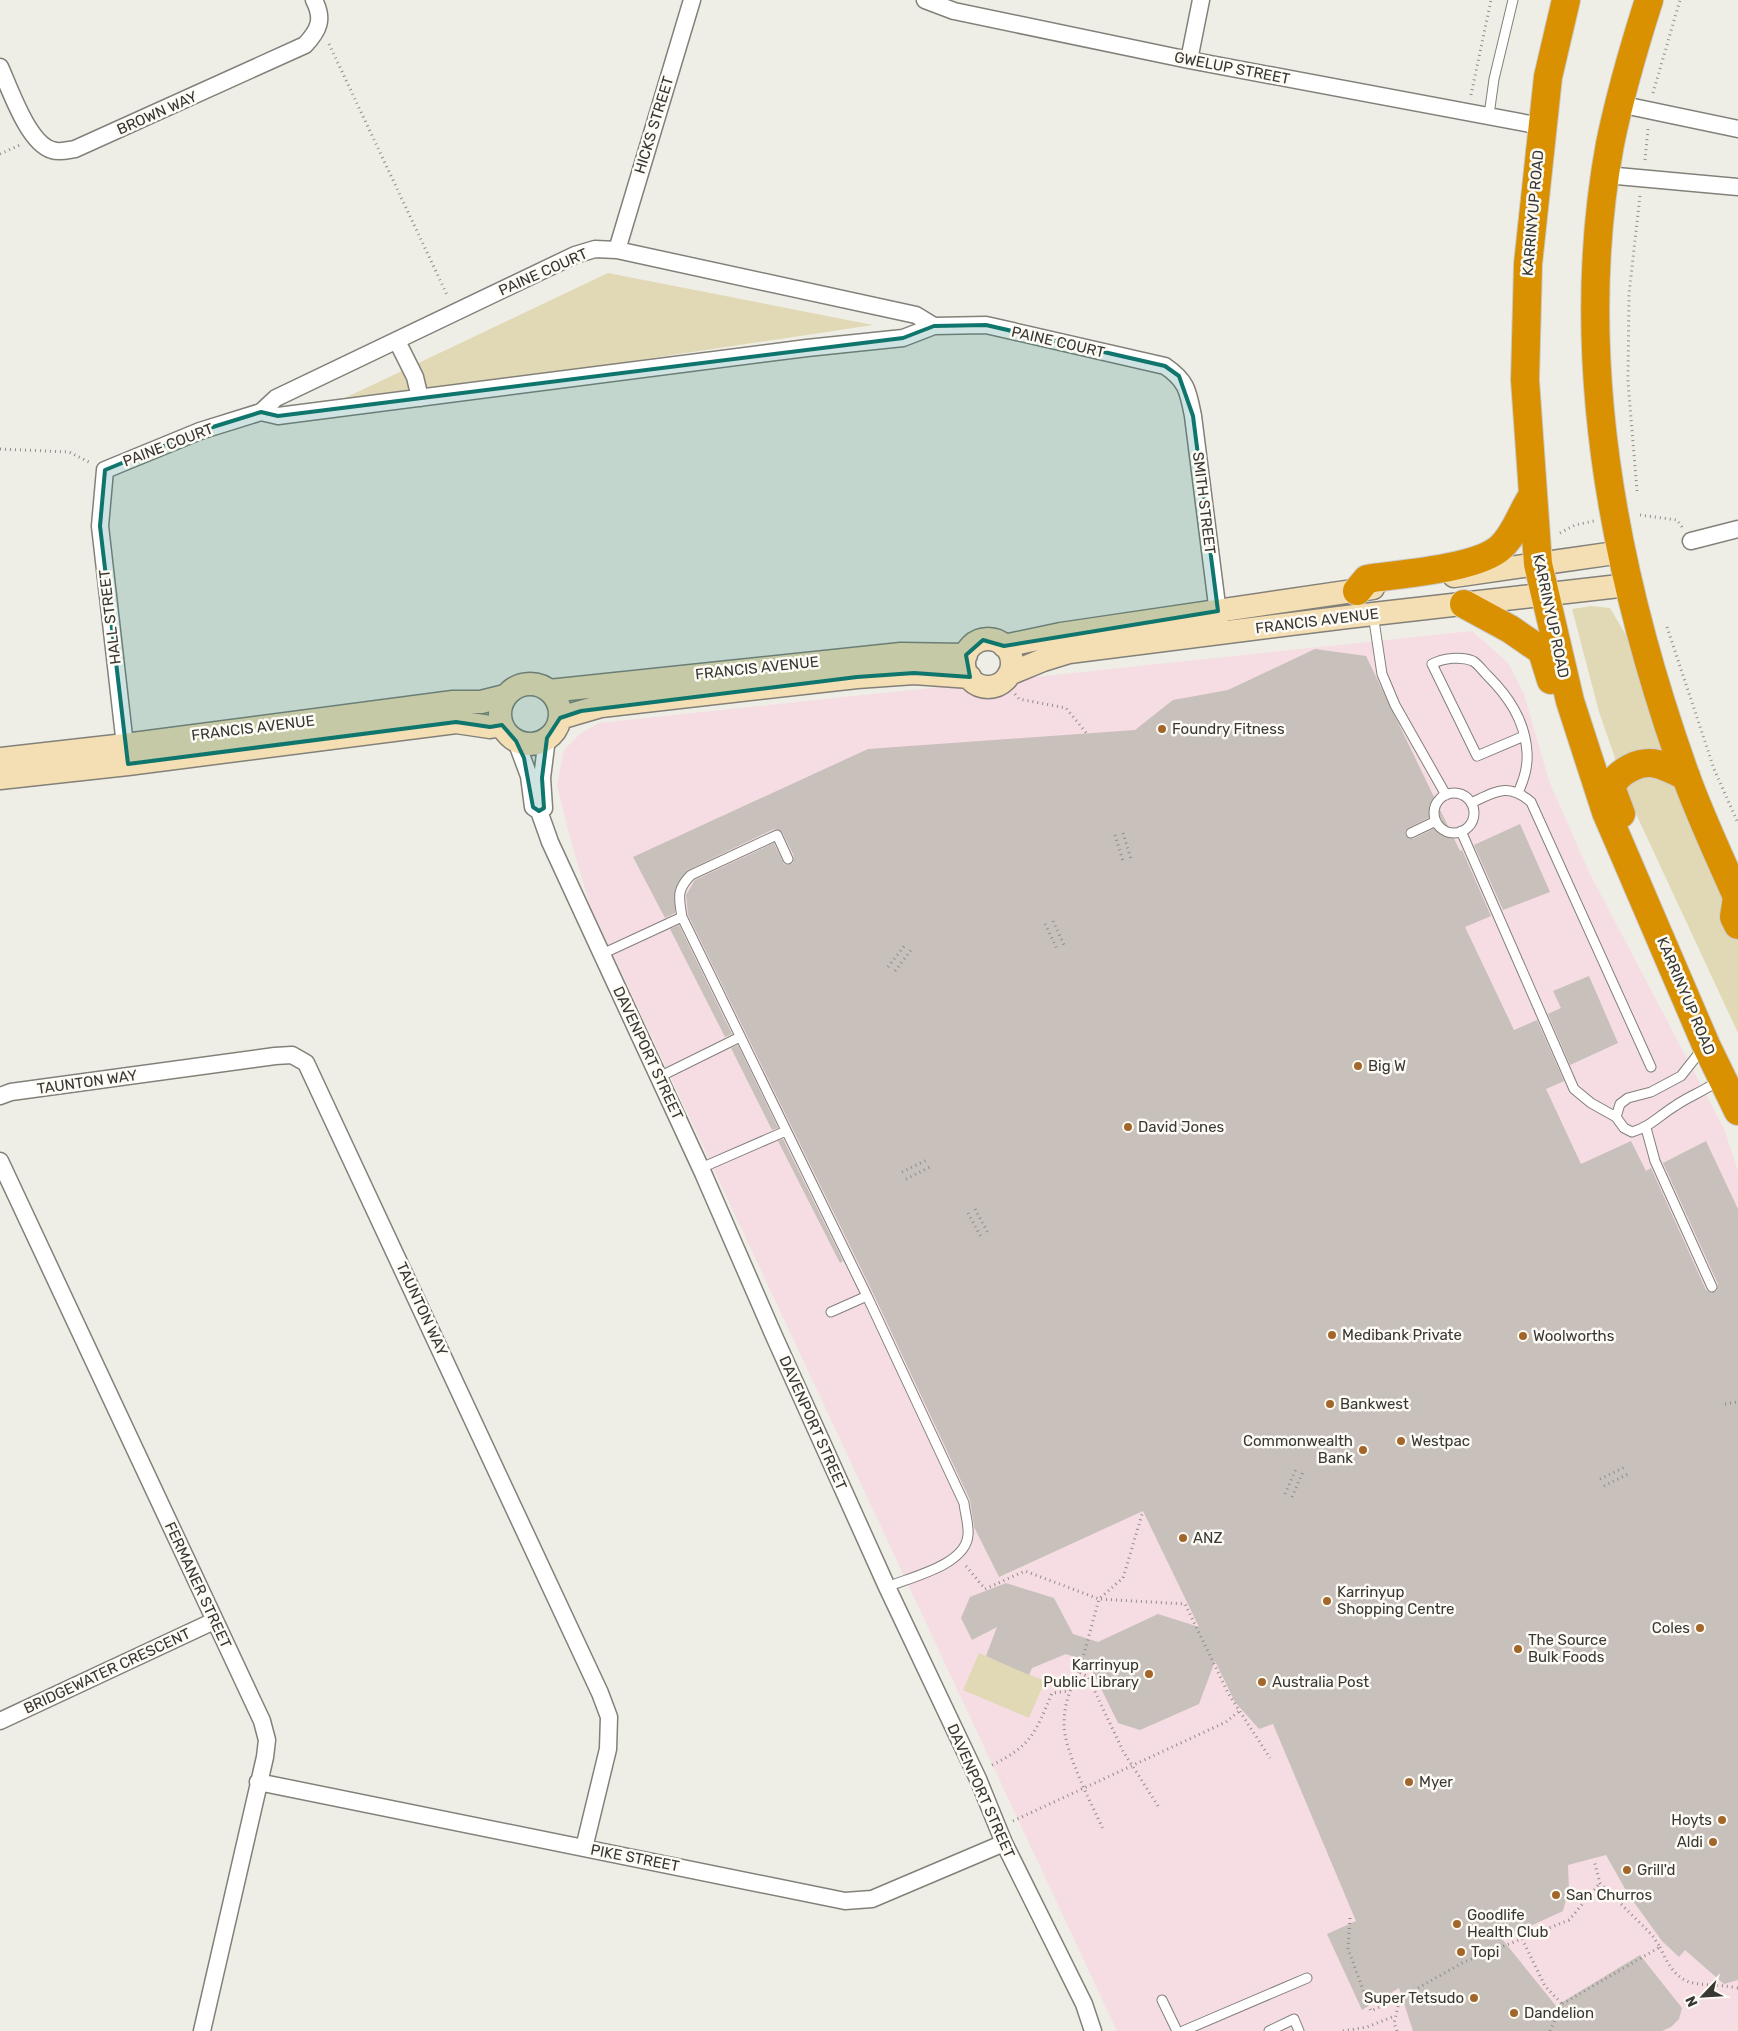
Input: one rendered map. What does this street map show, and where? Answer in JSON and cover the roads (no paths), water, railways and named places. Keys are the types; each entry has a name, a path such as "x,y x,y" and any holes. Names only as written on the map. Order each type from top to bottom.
{"highway":[{"name":"KARRINYUP ROAD","path":"1566,0 1548,77 1528,264 1525,380 1536,552 1544,595 1570,702 1606,812 1706,1045 1730,1073 1738,1111"},
{"path":"1649,0 1619,104 1606,175 1598,253 1596,334 1604,440 1631,512 1622,552 1628,585 1660,697 1686,776 1738,898 1734,917 1738,926"},
{"path":"1358,590 1367,579 1469,563 1487,557 1500,548 1512,535 1522,512 1533,494"},
{"path":"1464,604 1510,629 1542,651 1583,784 1610,853 1629,863 1633,845 1611,787 1614,780 1625,771 1639,764 1656,763 1686,776"}],"street":[{"name":"BROWN WAY","path":"0,67 35,138 52,150 62,152 88,144 293,52 315,34 320,24 319,10 314,0"},
{"name":"HICKS STREET","path":"616,250 692,0"},
{"name":"GWELUP STREET","path":"925,0 954,11 1189,60 1542,126"},
{"path":"1189,60 1201,0"},
{"path":"1619,104 1738,129"},
{"path":"1606,175 1738,187"},
{"name":"PAINE COURT","path":"105,470 200,431 261,412 276,398 575,255 595,249 616,250 916,315 934,326"},
{"name":"PAINE COURT","path":"261,412 278,416 787,350 904,338 934,326 986,326 1165,366 1179,376"},
{"path":"397,341 415,376 420,398"},
{"name":"SMITH STREET","path":"1179,376 1188,394 1193,416 1220,622"},
{"name":"HALL STREET","path":"105,470 100,526 126,755"},
{"path":"1691,541 1738,529"},
{"name":"FRANCIS AVENUE","path":"560,718 601,706 857,677 914,673 970,677 983,686 990,687 1043,660 1069,652 1220,622 1358,590 1536,552 1622,552"},
{"name":"FRANCIS AVENUE","path":"549,691 901,654 966,655 970,648 983,640 998,641 1004,646 1061,634 1220,622 1373,614 1628,585"},
{"path":"1004,646 1012,659 1007,678"},
{"path":"966,655 966,670 970,677"},
{"path":"521,684 540,686 549,691 556,698 560,718 553,732 547,738 532,744 509,733 500,705 505,696 521,684"},
{"name":"FRANCIS AVENUE","path":"0,778 126,755 453,702 481,702 505,696"},
{"name":"FRANCIS AVENUE","path":"0,759 126,755 456,722 490,727 509,733"},
{"name":"DAVENPORT STREET","path":"509,733 529,776 533,807 539,811 550,842 701,1168 774,1336 887,1587 978,1779 1004,1842 1084,2004 1092,2031"},
{"name":"DAVENPORT STREET","path":"539,811 544,808 542,778 547,738"},
{"name":"TAUNTON WAY","path":"0,1096 275,1056 292,1055 306,1063 596,1684 609,1717 608,1749 584,1848"},
{"name":"FERMANER STREET","path":"0,1161 262,1721 267,1740 202,2031"},
{"name":"BRIDGEWATER CRESCENT","path":"0,1721 214,1621"},
{"name":"PIKE STREET","path":"258,1782 845,1901 872,1899 1004,1842"}],"lane":[{"path":"1489,115 1494,79 1513,0"},
{"path":"1373,614 1382,674 1395,704 1446,795"},
{"path":"1518,792 1527,773 1528,751 1521,722 1506,694 1473,661 1454,658 1440,659 1432,664 1477,756 1524,736"},
{"path":"1471,803 1498,790 1518,792 1531,802 1651,1067"},
{"path":"1461,794 1471,803 1473,809 1472,822 1461,831 1444,831 1436,821 1434,808 1437,802 1446,795 1461,794"},
{"path":"1411,833 1436,821"},
{"path":"1461,831 1571,1084 1591,1103 1616,1117 1624,1128 1632,1132 1646,1128 1676,1105 1703,1092 1730,1073"},
{"path":"788,859 777,836 691,875 682,885 679,896 682,917 867,1296 964,1503 968,1534 966,1545 957,1556 950,1562 887,1587"},
{"path":"602,954 682,917"},
{"path":"659,1077 740,1037"},
{"path":"1616,1117 1620,1104 1628,1098 1651,1092 1681,1076 1706,1045"},
{"path":"1646,1128 1655,1161 1712,1287"},
{"path":"701,1168 786,1131"},
{"path":"832,1312 867,1296"},
{"path":"1183,2031 1307,1978"},
{"path":"1162,2000 1177,2031"},
{"path":"1269,2031 1294,2019 1300,2031"}],"place":[{"name":"Foundry Fitness","path":"1162,729"},
{"name":"Big W","path":"1358,1066"},
{"name":"David Jones","path":"1128,1127"},
{"name":"Medibank Private","path":"1332,1335"},
{"name":"Woolworths","path":"1523,1336"},
{"name":"Bankwest","path":"1330,1404"},
{"name":"Westpac","path":"1401,1441"},
{"name":"Commonwealth Bank","path":"1363,1450"},
{"name":"ANZ","path":"1183,1538"},
{"name":"Karrinyup Shopping Centre","path":"1327,1601"},
{"name":"Coles","path":"1700,1628"},
{"name":"The Source Bulk Foods","path":"1518,1649"},
{"name":"Karrinyup Public Library","path":"1149,1674"},
{"name":"Australia Post","path":"1262,1682"},
{"name":"Myer","path":"1409,1782"},
{"name":"Hoyts","path":"1722,1820"},
{"name":"Aldi","path":"1713,1842"},
{"name":"Grill'd","path":"1627,1870"},
{"name":"San Churros","path":"1556,1895"},
{"name":"Goodlife Health Club","path":"1457,1924"},
{"name":"Topi","path":"1461,1952"},
{"name":"Super Tetsudo","path":"1474,1998"},
{"name":"Dandelion","path":"1514,2013"}]}
